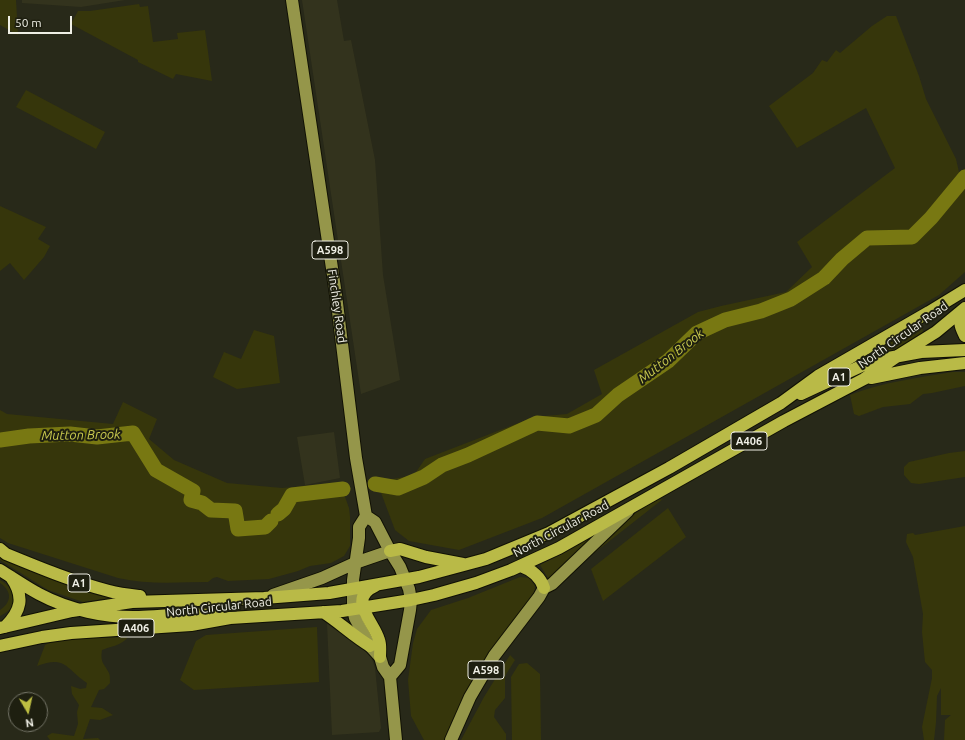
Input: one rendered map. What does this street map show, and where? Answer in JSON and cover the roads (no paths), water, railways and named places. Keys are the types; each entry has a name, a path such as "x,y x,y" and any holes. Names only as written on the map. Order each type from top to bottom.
{"highway":[{"name":"North Circular Road","path":"0,646 42,636 191,625 230,618 323,612 355,601 376,586 467,565 523,545 549,533 668,468 781,403 818,376 965,290"},
{"name":"North Circular Road","path":"2,628 81,609 132,602 264,598 317,594 355,601 411,600 476,583 521,566 559,548 784,421 864,379 936,332 965,308"},
{"path":"965,313 961,319 960,325 965,336"},
{"name":"A1","path":"781,403 872,361 921,352 965,350"},
{"name":"A1","path":"864,379 920,368 965,363"},
{"name":"A1","path":"0,549 6,554 86,585 111,592 163,600"},
{"name":"A406","path":"390,551 400,549 426,557 467,565"},
{"path":"521,566 532,571 539,577 544,588"},
{"name":"A1","path":"0,570 39,594 61,603 103,615 194,614 230,618"},
{"path":"2,628 15,615 20,601 18,588 11,577"},
{"path":"376,586 368,589 363,596 355,601 366,616 379,640 380,656"},
{"path":"323,612 370,646"}],"main road":[{"name":"Finchley Road","path":"292,0 336,295 356,458 366,516"},
{"name":"A598","path":"451,740 470,697 494,656 539,597 544,588 552,584 635,505"},
{"path":"390,678 400,665 411,600 406,580 398,563 375,522 366,516 359,527 359,538 354,563 355,618 370,646 380,656 383,667 390,678 396,740"},
{"name":"A406","path":"264,598 298,587 354,563 390,551"}],"waterway":[{"name":"Mutton Brook","path":"375,484 398,488 424,477 442,465 468,455 537,423 569,426 596,415 618,395 668,361 697,333 725,320 761,311 791,299 824,278 842,259 867,238 912,237 931,218 965,177"},
{"name":"Mutton Brook","path":"0,440 29,436 70,434 97,437 133,433 156,470 193,491 191,500 202,503 211,510 235,511 238,529 265,527 271,521"},
{"name":"Mutton Brook","path":"278,514 284,509 292,495 343,489"}]}
